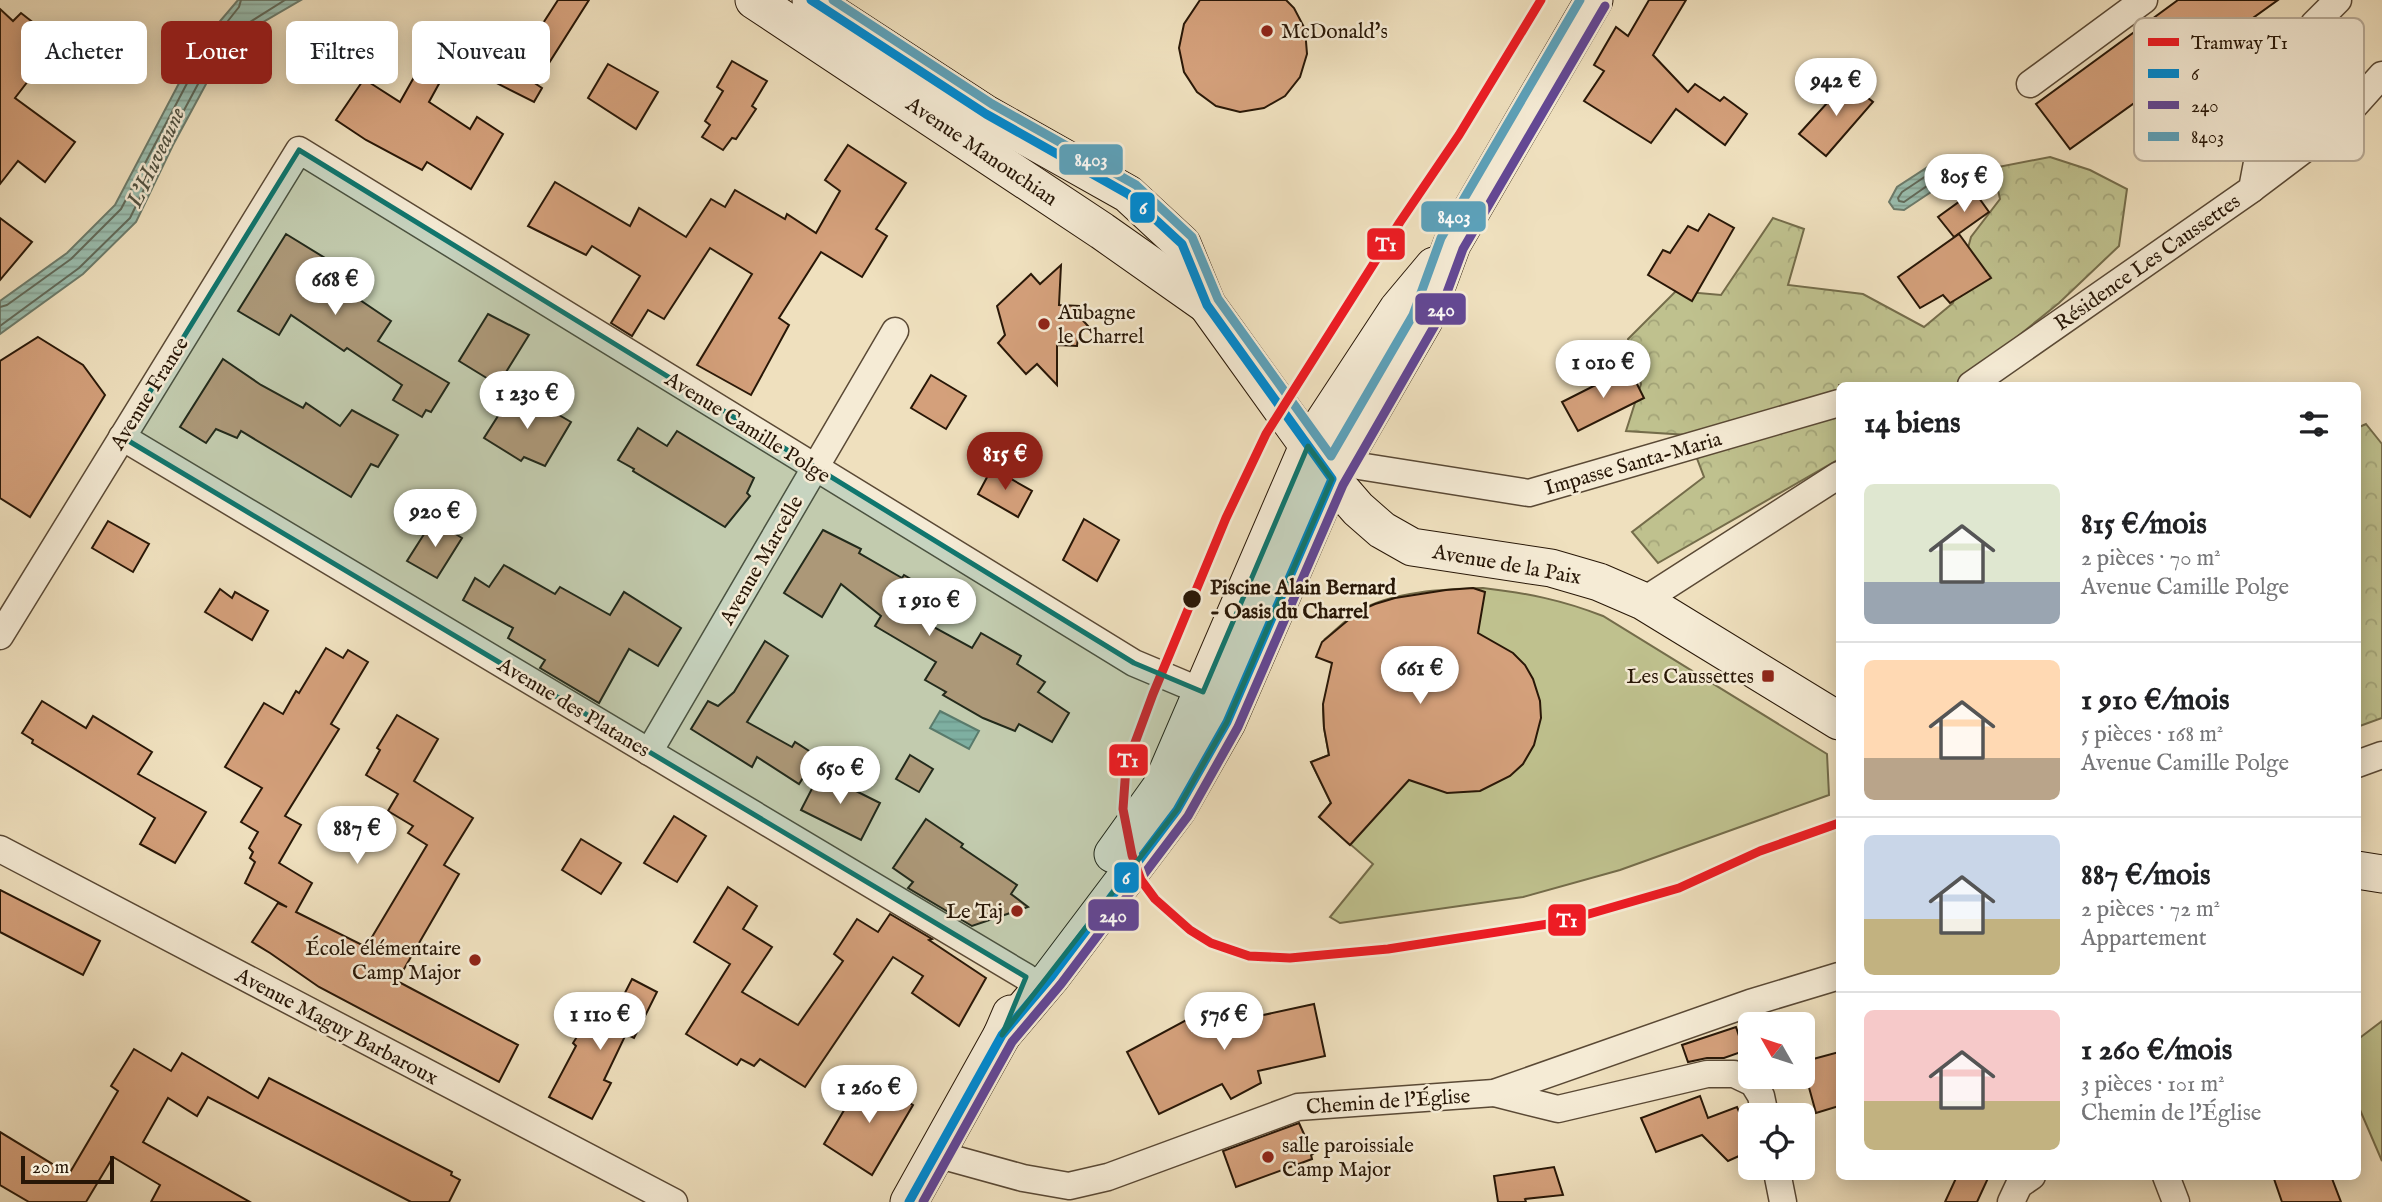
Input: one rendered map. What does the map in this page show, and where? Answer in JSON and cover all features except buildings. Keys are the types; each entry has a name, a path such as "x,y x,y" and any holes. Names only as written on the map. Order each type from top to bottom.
{"main road":[{"name":"Avenue Manouchian","path":"754,0 1102,231 1208,305"},
{"name":"Avenue Manouchian","path":"811,0 986,114 1128,194 1182,244 1208,305 1327,462"},
{"path":"909,1202 1002,1035 1026,977 1161,787 1203,692 1327,462 1398,309 1452,244 1594,0"},
{"path":"1002,1035 1051,977 1177,810 1227,722 1327,462"},
{"name":"Avenue de la Paix","path":"1327,462 1358,509 1382,530 1412,547 1551,568 1599,582 1643,601 1836,719"},
{"path":"2361,871 2382,874"}],"street":[{"path":"2030,83 2144,0"},
{"name":"Résidence Les Caussettes","path":"2320,18 2338,0"},
{"path":"2364,95 2382,75"},
{"name":"Avenue France","path":"0,636 299,150"},
{"name":"Avenue Camille Polge","path":"299,150 1134,663 1203,692"},
{"name":"Résidence Les Caussettes","path":"1975,382 2252,189 2257,161"},
{"path":"2252,189 2289,161"},
{"name":"Avenue Marcelle","path":"649,752 895,331"},
{"name":"Impasse Santa-Maria","path":"1327,462 1529,494 1836,404"},
{"name":"Avenue des Platanes","path":"122,437 1026,977"},
{"path":"1643,601 1836,477"},
{"path":"2361,763 2382,755"},
{"name":"Avenue Maguy Barbaroux","path":"0,849 670,1201"},
{"name":"Chemin de l'Église","path":"936,1154 1023,1178 1069,1186 1108,1177 1298,1107 1494,1093 1750,1003 1836,977"},
{"path":"1494,1093 1558,1110 1707,1074 1734,1074 1753,1083 1762,1103"},
{"path":"1779,1180 1783,1202"},
{"path":"2011,1202 2019,1185 2026,1180"},
{"path":"2168,1180 2176,1202"}],"highlighted area":[{"path":"299,150 1134,663 1203,692 1308,446 1332,479 1227,722 1177,810 1002,1035 1026,977 122,437"}],"green space":[{"path":"2050,157 2090,170 2127,189 2119,246 2059,303 1991,358 1968,382 1836,382 1836,461 1658,563 1632,532 1704,477 1688,435 1626,431 1641,384 1628,339 1676,291 1721,295 1773,218 1804,229 1788,285 1863,294 1924,327 1953,303 1971,237 2000,199 1993,168"},
{"path":"2366,424 2382,444 2382,718 2361,726 2361,426"},
{"path":"1483,588 1544,598 1603,616 1827,754 1829,795 1620,870 1523,897 1340,923 1330,917 1373,864 1319,817 1331,803 1311,762 1329,755 1323,709 1335,664 1329,641 1325,639 1355,614 1387,599 1420,592"},
{"path":"2382,1021 2382,1161 2361,1112 2361,1037"}],"water":[{"path":"238,0 301,0 265,21 220,21"},
{"name":"L'Huveaune","path":"179,84 206,84 136,222 83,274 0,334 0,301 67,253 115,205"},
{"path":"1934,163 1946,182 1904,210 1894,209 1889,202 1897,187"},
{"path":"940,711 979,731 969,749 930,728"}],"tram line":[{"name":"T1","path":"1541,0 1459,135 1400,222 1266,434 1226,518 1153,694 1126,767 1123,809 1132,855 1141,880 1155,899 1190,930 1211,943 1249,956 1290,958 1388,949 1561,922 1679,888 1760,851 1836,824"}],"transit line":[{"name":"6","path":"811,0 986,114 1128,194 1182,244 1207,305 1332,479 1227,722 1177,810 1051,977 1002,1035 909,1202"},
{"name":"8403","path":"833,0 992,104 1136,185 1192,237 1218,299 1331,456 1413,315 1441,238 1580,0"},
{"name":"240","path":"923,1202 1012,1042 1061,984 1188,816 1238,727 1343,485 1435,325 1463,249 1605,6"}],"place":[{"name":"McDonald's","path":"1267,31"},
{"name":"Aubagne le Charrel","path":"1044,324"},
{"name":"Piscine Alain Bernard - Oasis du Charrel","path":"1192,599"},
{"name":"Les Caussettes","path":"1768,676"},
{"name":"Le Taj","path":"1017,911"},
{"name":"École élémentaire Camp Major","path":"475,960"},
{"name":"salle paroissiale Camp Major","path":"1268,1157"}]}
